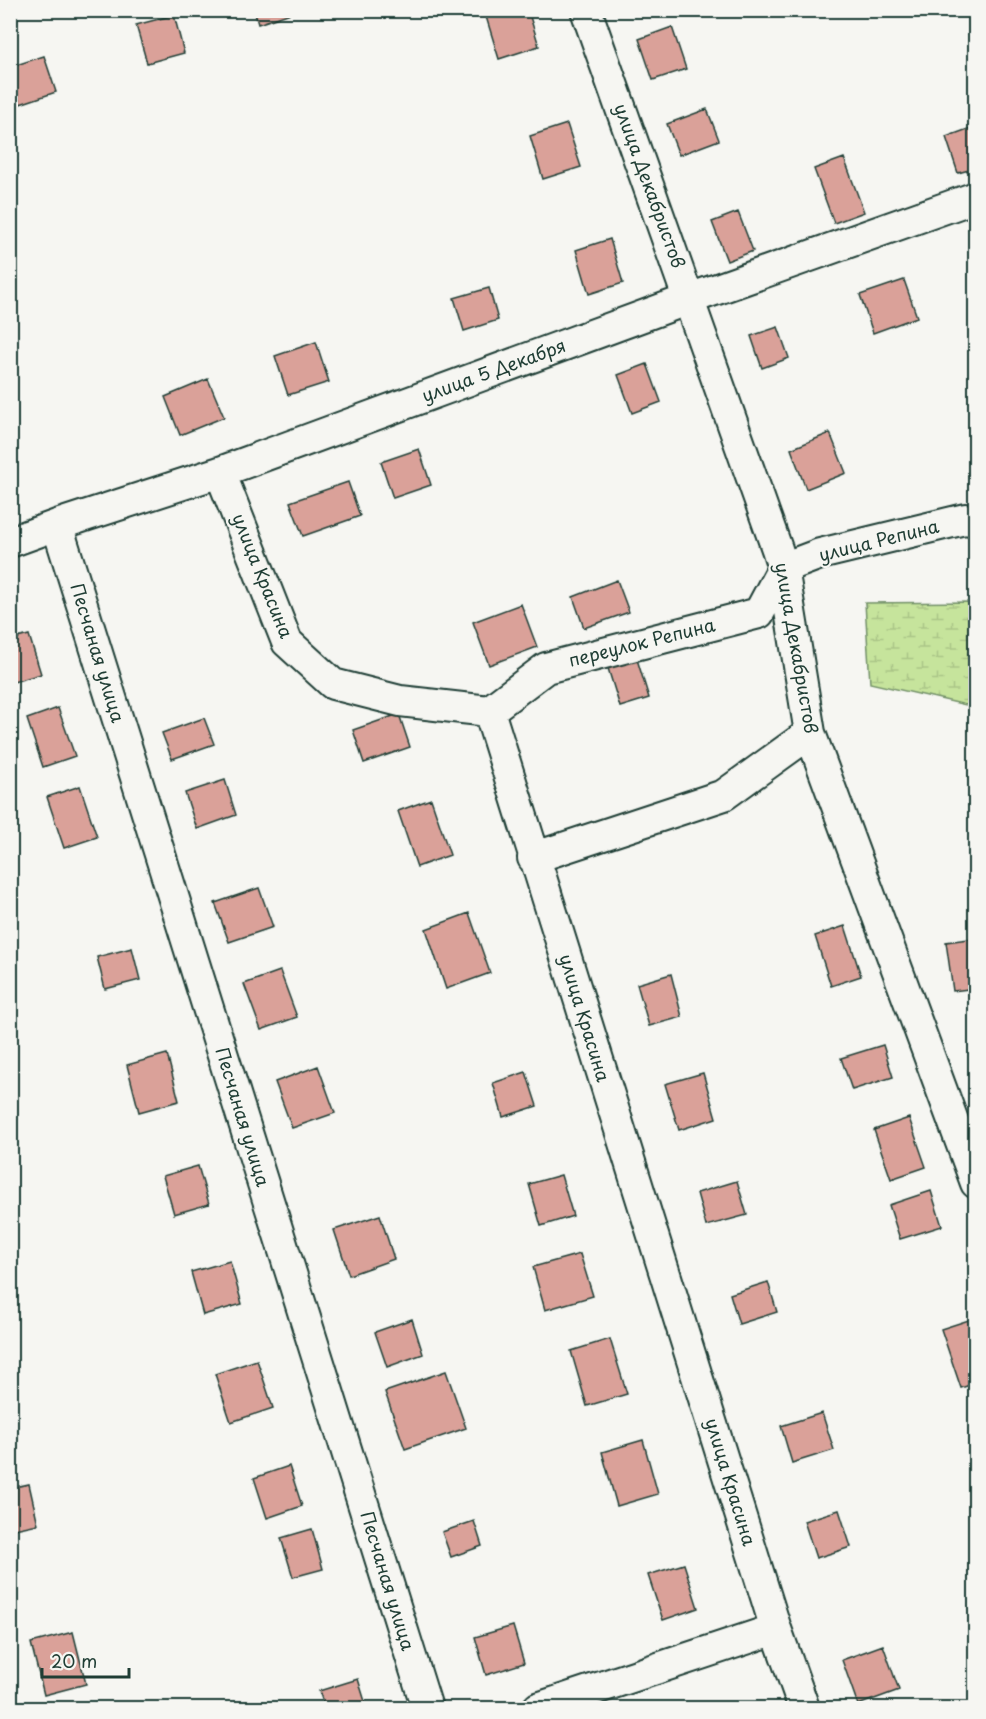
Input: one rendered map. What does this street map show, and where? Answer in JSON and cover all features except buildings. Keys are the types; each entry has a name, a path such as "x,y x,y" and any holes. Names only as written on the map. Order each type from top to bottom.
{"street":[{"name":"улица Декабристов","path":"586,10 783,568 810,733 975,1183"},
{"name":"улица 5 Декабря","path":"10,542 220,472 689,299 975,197"},
{"name":"улица Красина","path":"220,472 287,642 333,684 400,700 489,711 533,858 776,1629 804,1708"},
{"name":"улица Репина","path":"783,568 820,554 965,519 975,521"},
{"name":"Песчаная улица","path":"57,525 427,1708"},
{"name":"переулок Репина","path":"489,711 546,668 759,614 783,568"},
{"path":"533,858 724,795 810,733"},
{"path":"538,1708 776,1629"}],"green space":[{"path":"975,602 975,707 870,683 865,603"}]}
